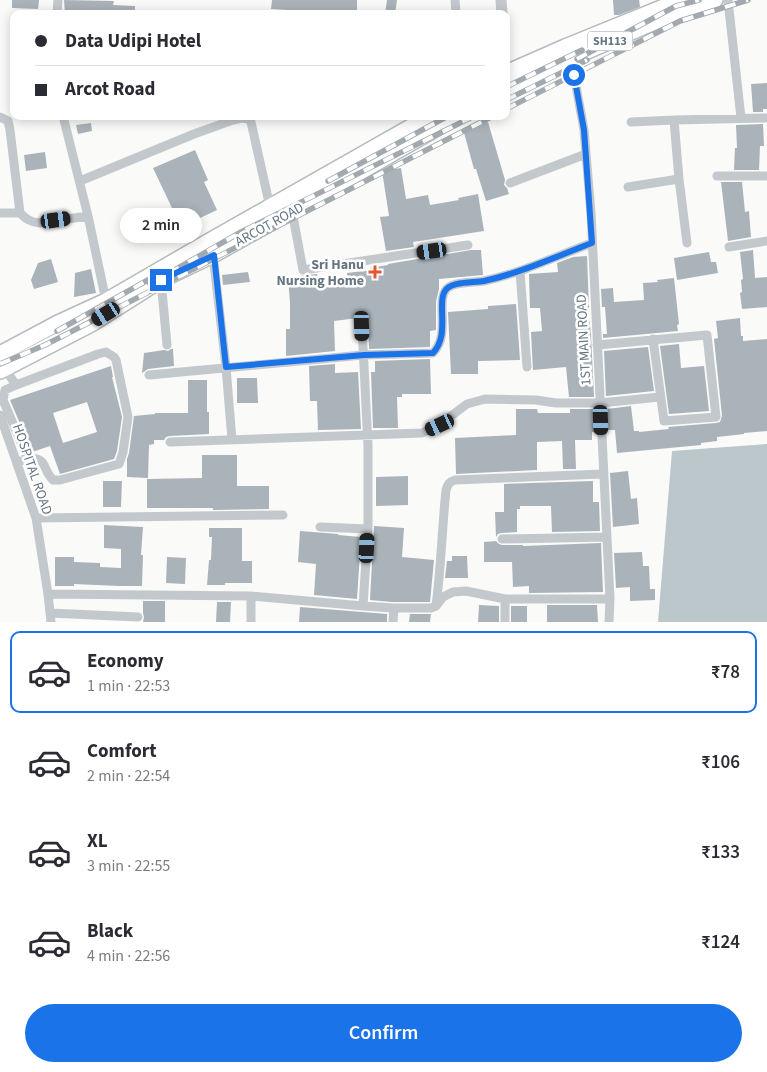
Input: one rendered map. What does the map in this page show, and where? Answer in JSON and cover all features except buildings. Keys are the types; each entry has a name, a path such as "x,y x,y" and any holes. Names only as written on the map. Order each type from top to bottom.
{"main road":[{"name":"SH113","path":"510,80 571,58 668,16 716,0"},
{"name":"SH113","path":"510,79 565,47 672,2"},
{"name":"ARCOT ROAD","path":"5,369 93,323 210,249 270,207 423,120"},
{"name":"ARCOT ROAD","path":"0,354 210,249 292,211 451,120"},
{"path":"0,354 5,369"}],"street":[{"path":"728,0 741,118"},
{"name":"1ST MAIN ROAD","path":"571,58 584,130 592,243 610,599 609,622"},
{"path":"0,116 8,121 20,212 26,219 40,223 88,216"},
{"path":"631,122 767,118"},
{"path":"64,120 88,216 106,302"},
{"path":"80,182 194,134 234,120"},
{"path":"249,120 270,207"},
{"path":"674,120 686,243"},
{"path":"510,183 586,154"},
{"path":"717,176 767,176"},
{"path":"628,187 679,179"},
{"path":"292,211 302,270 468,246"},
{"path":"0,213 20,212"},
{"path":"729,247 767,241"},
{"path":"148,375 364,355 433,353 438,348 442,339 442,298 445,290 451,285 483,281 520,271 592,243"},
{"path":"210,249 226,367 232,440"},
{"path":"520,271 527,367"},
{"path":"161,280 166,345"},
{"path":"362,326 368,434 368,529 363,606"},
{"path":"597,345 653,339 707,335 716,417 664,422 653,339"},
{"path":"17,462 34,458 40,460 53,480 60,480 119,464 123,452 128,417 114,357 106,352 98,354 5,390 4,400 28,459"},
{"path":"5,369 16,385"},
{"path":"170,442 422,433 440,425 467,404 486,400 600,403 660,397"},
{"name":"HOSPITAL ROAD","path":"0,415 36,518 50,618"},
{"path":"436,606 440,578 442,525 446,490 451,481 603,474"},
{"path":"36,518 283,515"},
{"path":"320,527 368,529"},
{"path":"502,539 606,537"},
{"path":"48,594 251,596 394,608 431,608 453,592 466,591 505,599 610,599"},
{"path":"251,596 251,622"},
{"path":"505,599 505,622"},
{"path":"393,622 394,608"},
{"path":"50,618 138,616"}],"shaded area":[{"path":"767,444 767,622 658,622 672,451"}],"railway":[{"path":"577,59 676,6 699,0"},
{"path":"510,107 680,21 748,0"},
{"path":"510,85 582,50"},
{"path":"510,98 587,60"},
{"path":"328,181 441,120"},
{"path":"150,284 241,232 466,120"},
{"path":"0,364 45,345 485,120"},
{"path":"57,331 155,276"}],"place":[{"name":"Sri Hanu Nursing Home","path":"375,272"}],"route":[{"path":"161,280 214,255 226,367 364,355 433,353 438,348 442,339 442,298 445,290 451,285 483,281 520,271 592,243 584,130 574,75"}]}
